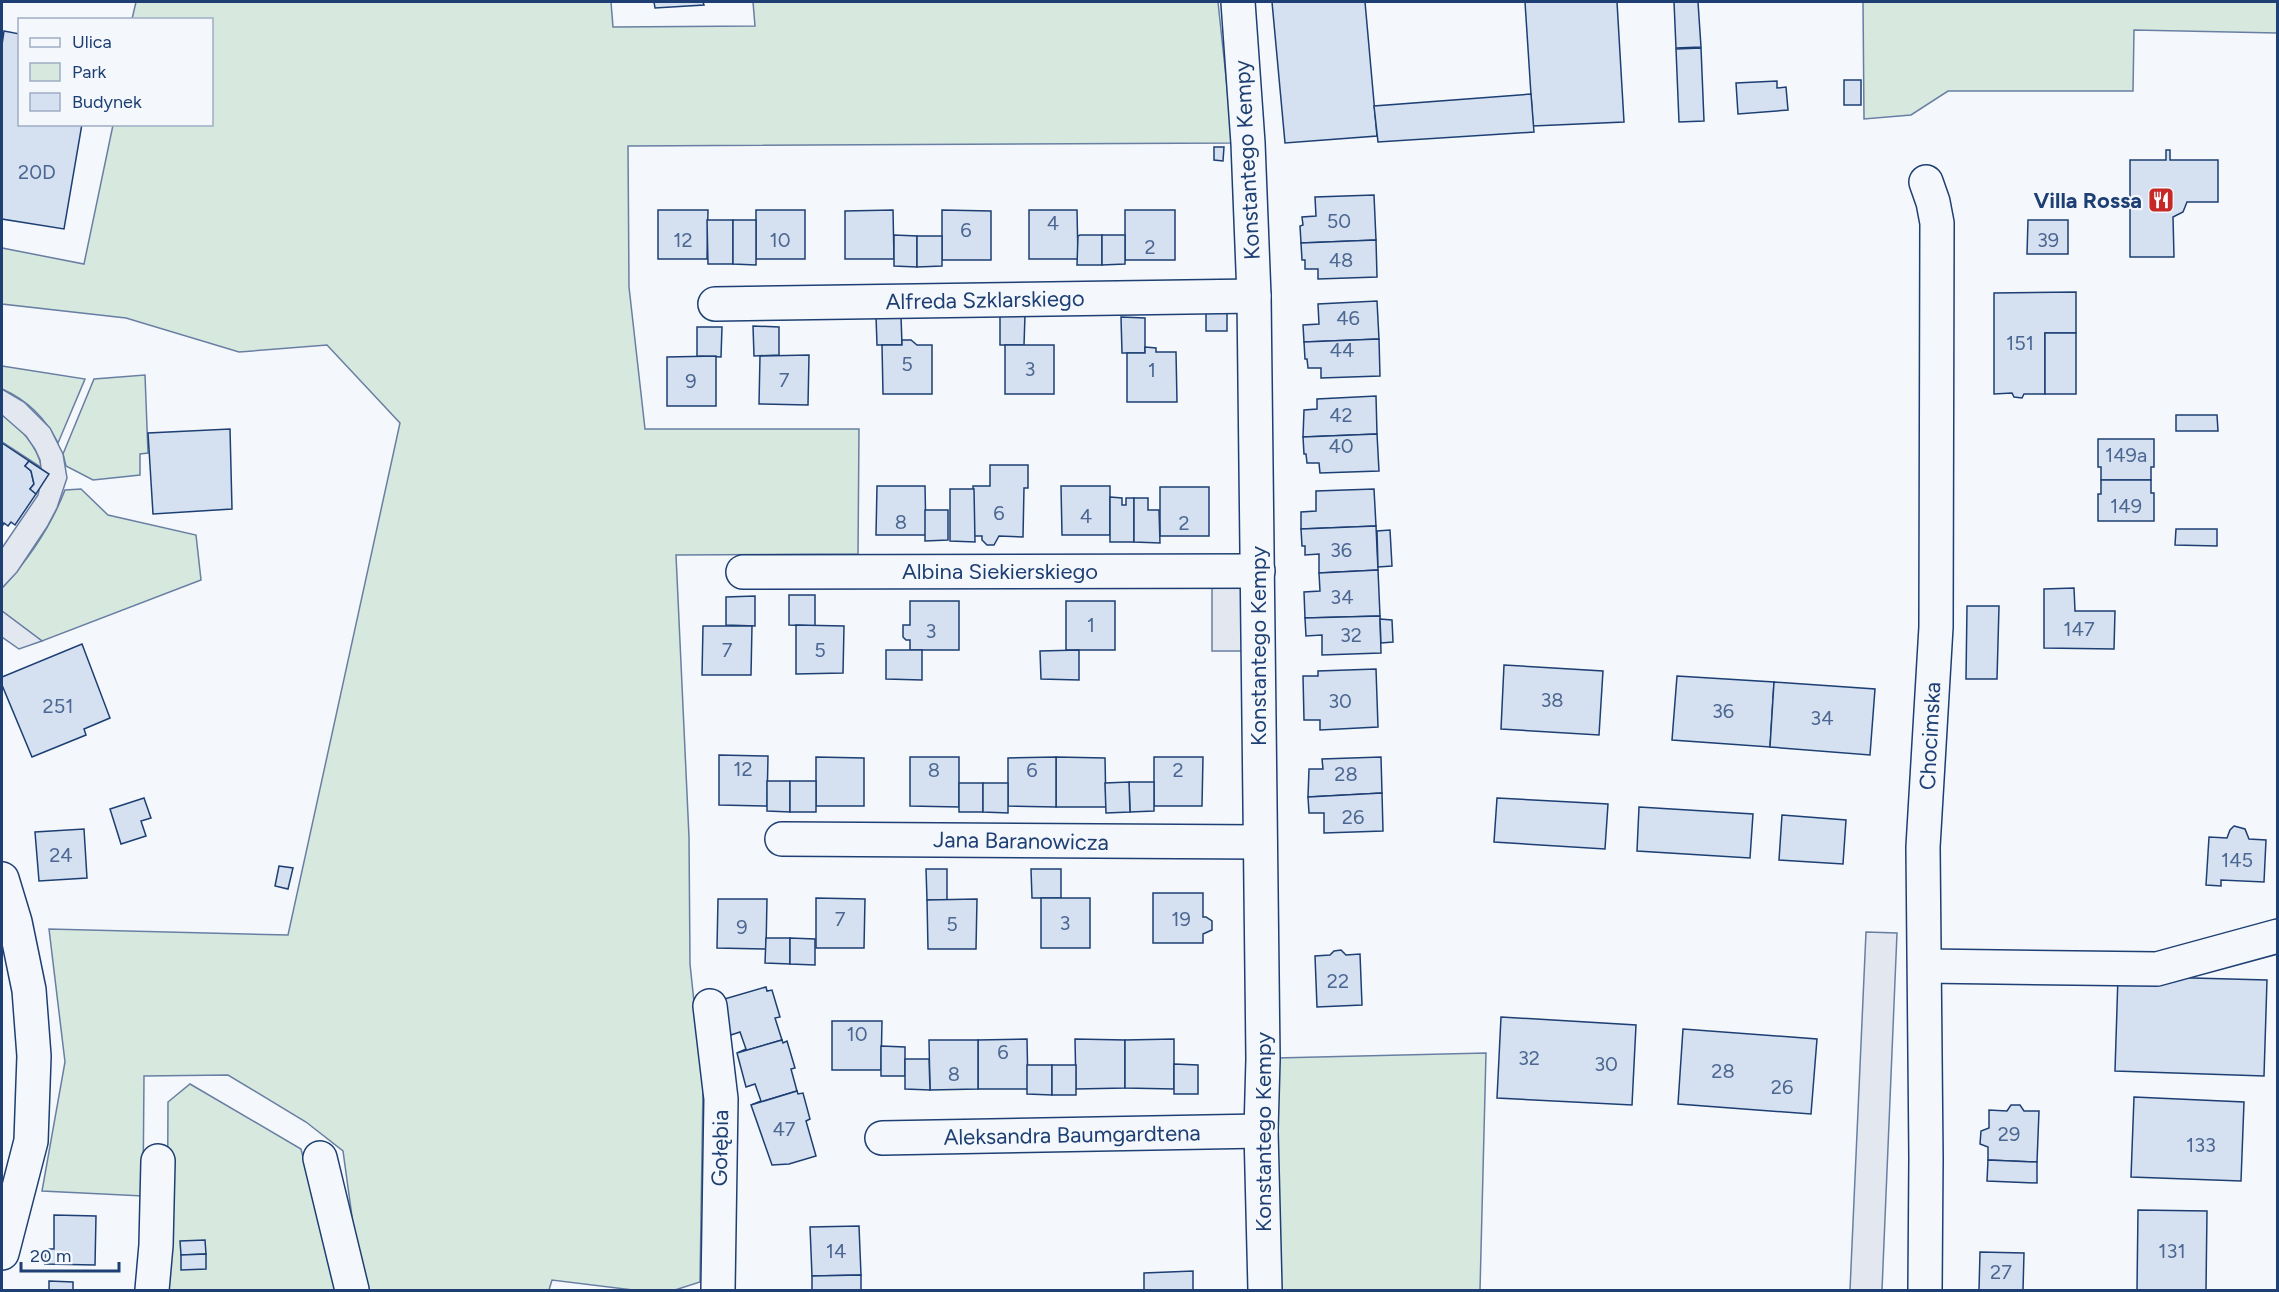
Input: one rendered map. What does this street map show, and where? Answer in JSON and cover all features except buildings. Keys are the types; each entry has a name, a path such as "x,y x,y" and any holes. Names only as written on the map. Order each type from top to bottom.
{"street":[{"name":"Konstantego Kempy","path":"1238,2 1248,143 1254,296 1263,1059 1261,1131 1265,1290"},
{"name":"Chocimska","path":"1925,1290 1923,847 1936,627 1937,270 1937,223 1926,182"},
{"name":"Alfreda Szklarskiego","path":"715,304 1254,296"},
{"name":"Albina Siekierskiego","path":"743,572 1258,571"},
{"name":"Jana Baranowicza","path":"782,838 1260,842"},
{"path":"2,879 23,957 29,990 34,1056 31,1141 2,1253"},
{"path":"1925,966 2157,969 2277,936"},
{"name":"Gołębia","path":"710,1006 721,1099 718,1290"},
{"name":"Aleksandra Baumgardtena","path":"882,1138 1261,1131"},
{"path":"320,1158 352,1290"},
{"path":"152,1290 156,1245 158,1161"}],"green space":[{"path":"136,2 611,2 613,27 755,26 753,2 1218,2 1233,143 628,146 629,287 645,429 859,429 858,554 676,555 689,837 690,964 703,1087 700,1282 675,1290 633,1290 552,1280 549,1290 369,1290 354,1231 343,1151 306,1122 228,1075 144,1076 143,1196 42,1191 65,1062 49,929 288,935 400,423 327,345 239,352 126,318 2,304 2,248 84,264 113,126 213,126 213,18 132,18"},
{"path":"1863,2 2277,2 2277,33 2134,30 2133,91 1948,91 1911,115 1864,119"},
{"path":"2,366 85,379 58,443 48,426 35,411 2,389"},
{"path":"145,375 148,453 140,454 140,475 93,480 66,466 63,454 94,379"},
{"path":"2,415 16,425 27,438 42,468 2,442"},
{"path":"81,489 108,515 196,535 201,580 42,641 2,611 2,588 38,542 65,490"},
{"path":"1486,1053 1480,1290 1279,1290 1276,1058"},
{"path":"190,1084 301,1149 336,1290 167,1290 168,1102"}],"shaded area":[{"path":"2,389 24,402 50,428 63,454 67,478 57,508 47,527 17,572 2,588 2,548 38,495 42,477 40,460 35,449 26,436 2,415"},
{"path":"1212,581 1244,581 1244,651 1212,651"},
{"path":"2,611 42,641 19,649 2,637"},
{"path":"1866,932 1897,933 1882,1290 1850,1290"}],"place":[{"name":"Villa Rossa","path":"2161,200"}]}
